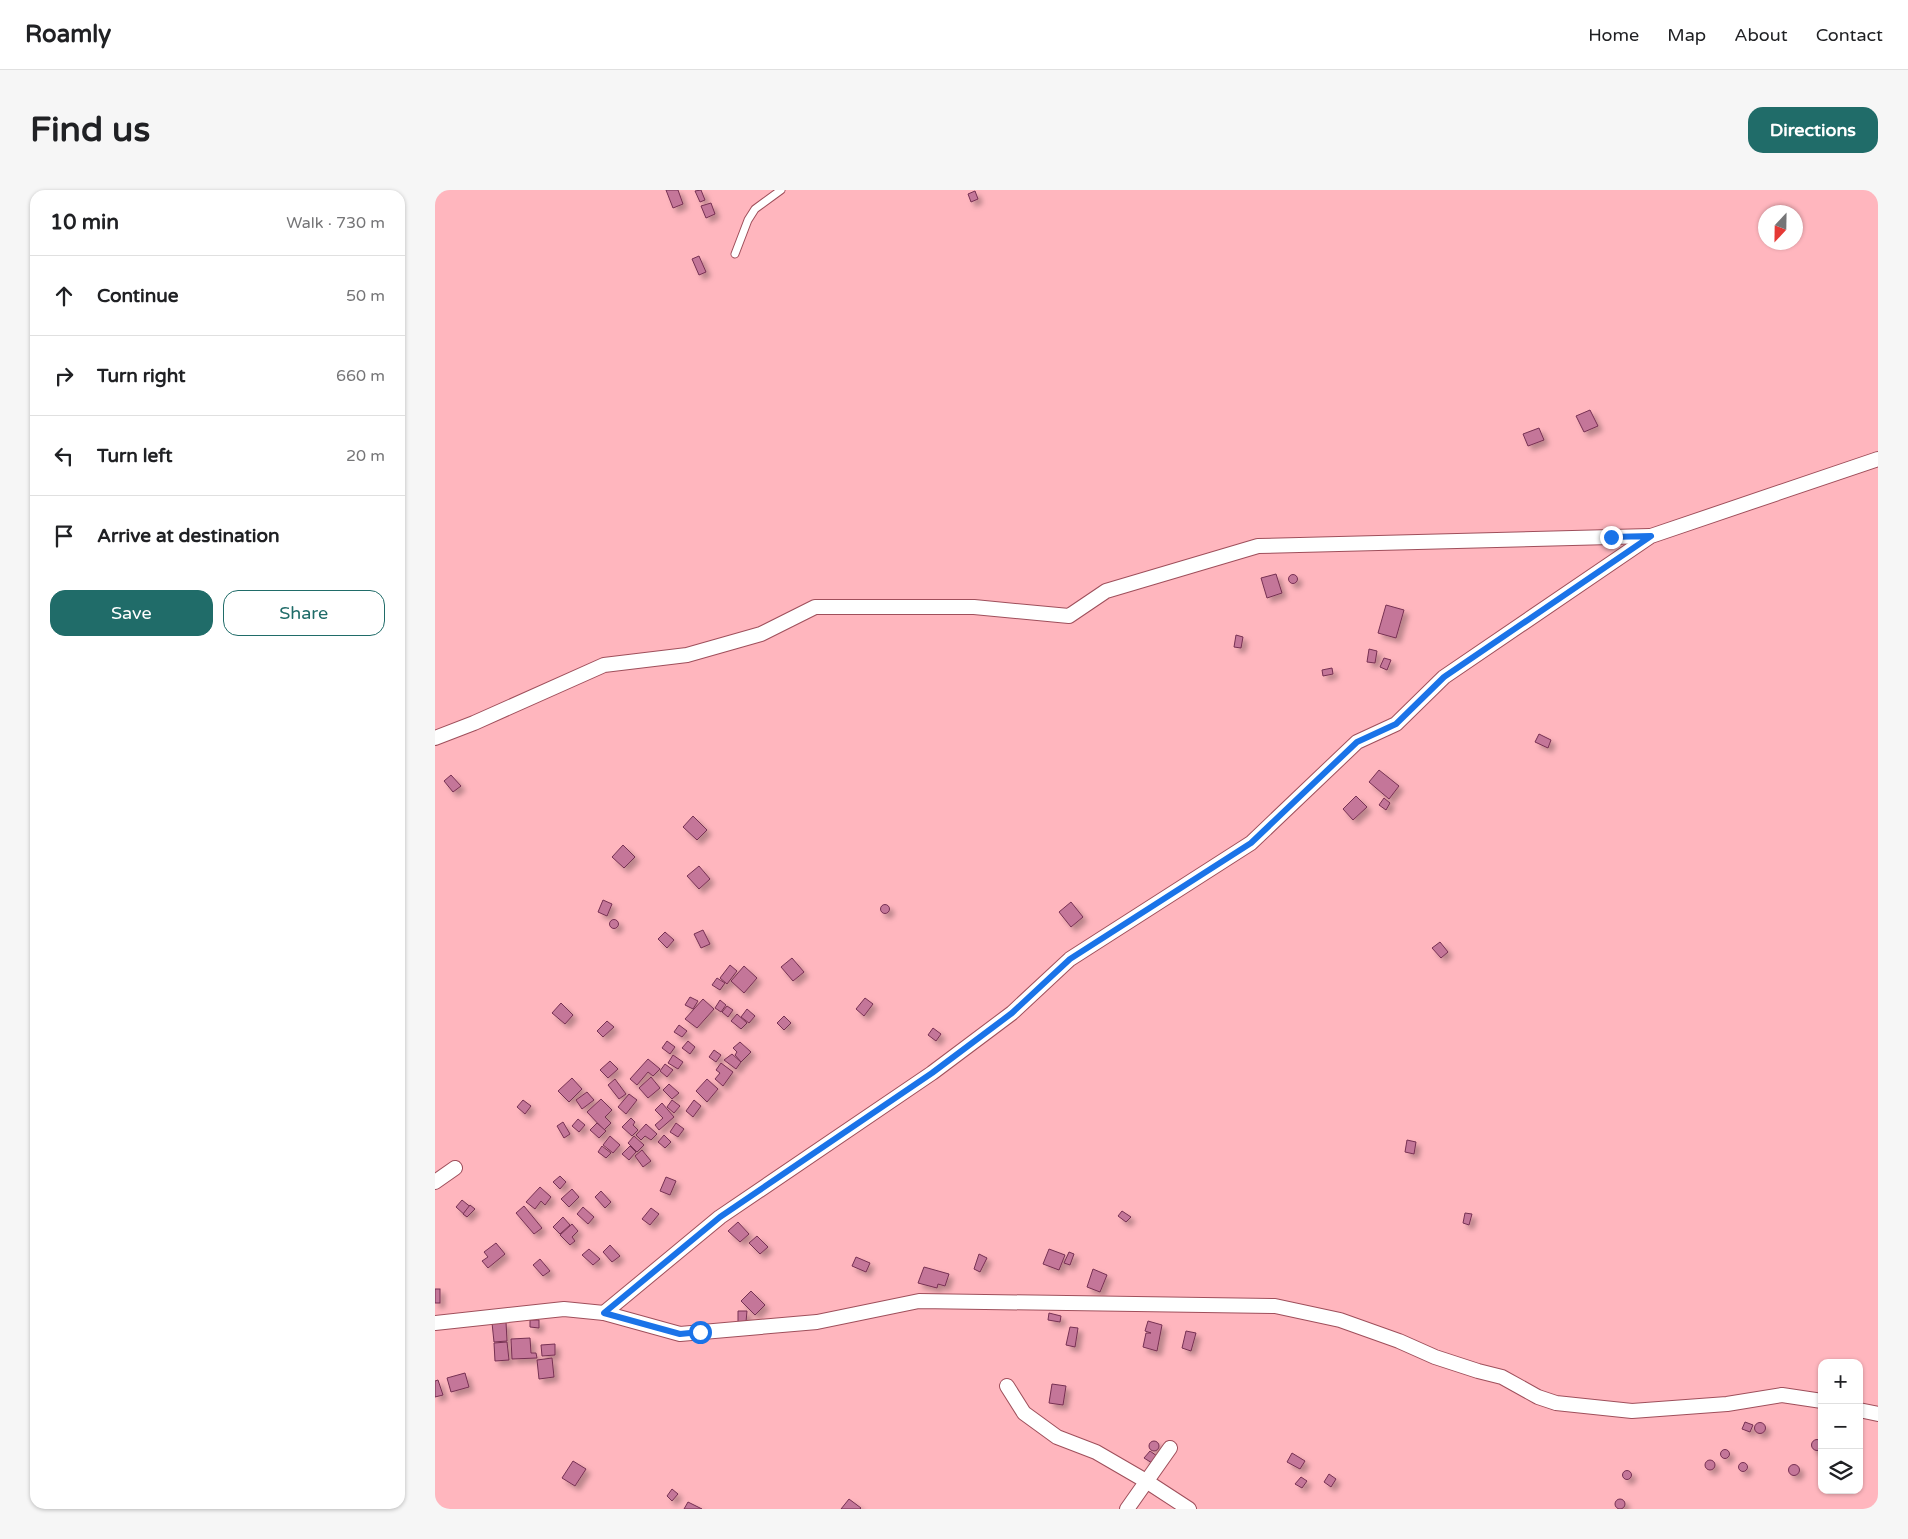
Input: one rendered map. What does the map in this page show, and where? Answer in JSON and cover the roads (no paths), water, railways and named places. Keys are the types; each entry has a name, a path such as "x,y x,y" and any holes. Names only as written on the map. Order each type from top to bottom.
{"street":[{"path":"604,1313 720,1217 932,1073 1012,1013 1070,959 1251,843 1357,742 1396,724 1444,677 1651,536 1878,459"},
{"path":"435,738 474,723 603,665 687,655 761,634 815,607 974,607 1069,616 1106,591 1258,546 1651,536"},
{"path":"435,1182 455,1168"},
{"path":"435,1324 564,1309 604,1313 680,1334 817,1322 919,1301 1275,1306 1340,1320 1399,1341 1435,1357 1478,1372 1502,1377 1538,1397 1556,1403 1632,1411 1727,1404 1782,1394 1818,1400"},
{"path":"1007,1386 1024,1413 1057,1437 1096,1452 1147,1481 1189,1509"},
{"path":"1863,1411 1878,1414"},
{"path":"1127,1509 1170,1448"}],"lane":[{"path":"735,254 748,220 755,209 781,190"}]}
